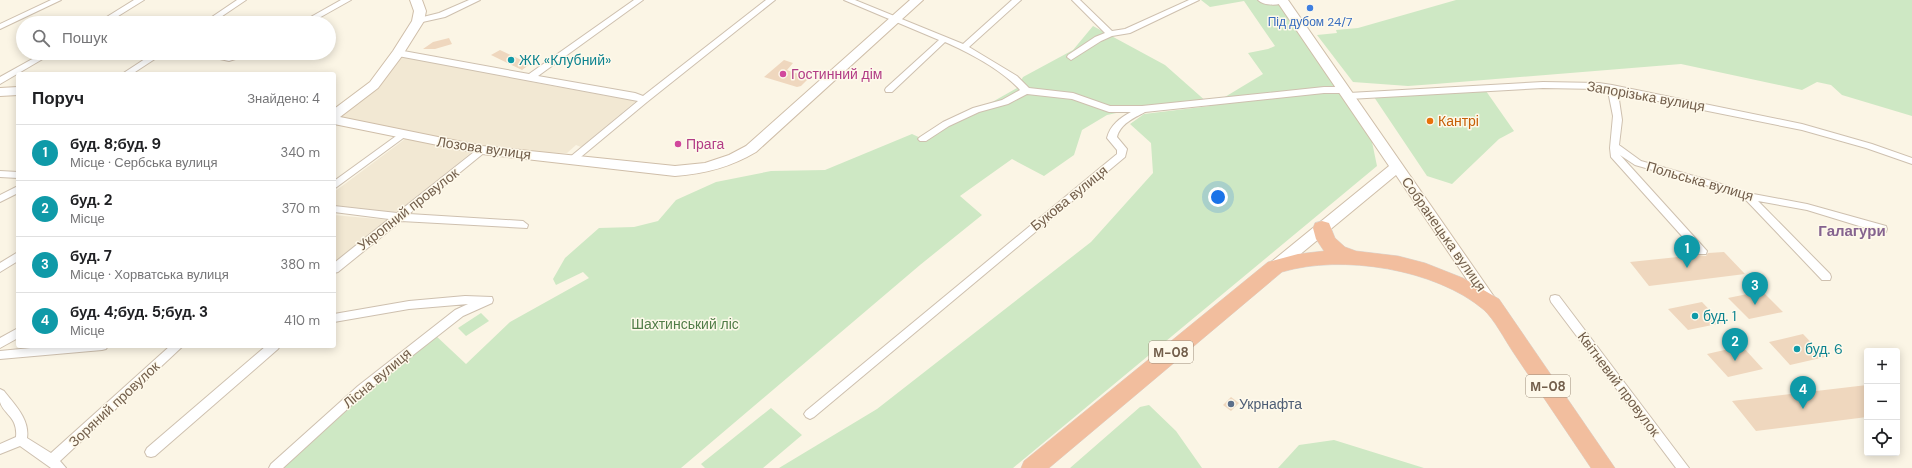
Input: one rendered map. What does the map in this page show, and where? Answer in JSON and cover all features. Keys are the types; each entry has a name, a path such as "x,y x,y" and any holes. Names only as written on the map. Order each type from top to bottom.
{"highway":[{"path":"1322,228 1326,242 1332,248 1341,254 1363,258"},
{"name":"М-08","path":"1032,468 1275,267 1302,260 1363,258 1403,263 1435,273 1475,293 1492,305"},
{"name":"Собранецька вулиця","path":"1492,305 1604,468"}],"street":[{"path":"23,16 57,0"},
{"path":"113,16 140,0"},
{"path":"218,16 242,0"},
{"path":"317,16 348,0"},
{"path":"336,114 374,85 398,53 418,21 420,11 416,0"},
{"path":"418,21 442,15 476,0"},
{"path":"530,77 639,0"},
{"path":"573,159 644,100 771,0"},
{"path":"848,0 964,47 1014,78 1026,91"},
{"name":"Лозова вулиця","path":"336,120 482,150 675,171 689,170 721,163 747,152 917,0"},
{"path":"964,47 1017,0"},
{"path":"1076,0 1110,34"},
{"path":"1071,57 1098,39 1110,34 1127,31 1195,0"},
{"name":"Собранецька вулиця","path":"1262,0 1266,2 1282,0 1492,305"},
{"path":"0,27 16,19"},
{"path":"889,90 944,39"},
{"path":"398,53 635,96 644,100"},
{"path":"0,81 37,60"},
{"path":"129,72 149,60"},
{"name":"Запорізька вулиця","path":"1347,93 1586,85 1612,88 1802,127 1869,146 1912,161"},
{"path":"1612,88 1618,113 1615,147 1616,157 1702,251"},
{"name":"Букова вулиця","path":"810,414 1122,155 1122,149 1112,138 1112,134 1126,118 1143,109 1324,90 1347,93"},
{"path":"0,92 16,91"},
{"path":"923,139 946,124 976,110 1005,102 1026,91 1073,96 1109,109 1143,109"},
{"path":"1118,110 1126,118"},
{"path":"336,184 403,134"},
{"name":"Польська вулиця","path":"1615,147 1638,163 1712,184 1746,196 1807,207 1882,229"},
{"name":"Укропний провулок","path":"336,267 401,217 482,150"},
{"path":"1275,267 1397,167"},
{"path":"0,198 16,190"},
{"path":"1746,196 1826,277"},
{"path":"336,209 401,217 523,225"},
{"path":"0,268 16,257"},
{"name":"Квітневий провулок","path":"1555,299 1683,468"},
{"name":"Лісна вулиця","path":"275,468 374,379 459,313 488,300 432,302 361,312 336,318"},
{"path":"0,344 16,333"},
{"path":"0,356 82,348"},
{"name":"Зоряний провулок","path":"55,464 175,348"},
{"path":"151,452 272,348"},
{"path":"0,394 18,418 23,432 21,440"},
{"path":"21,440 34,447 55,464"},
{"path":"0,449 21,440"}],"shaded area":[{"path":"403,56 530,79 532,82 636,101 581,147 576,145 567,153 532,152 482,146 340,119 340,116 373,92"},
{"path":"405,139 472,152 396,213 336,206 336,191"},
{"path":"336,215 388,220 336,262"}],"green space":[{"path":"1201,0 1276,0 1371,137 1377,166 1013,468 779,468 877,409 1091,242 1153,173 1151,143 1130,124 1144,114 1210,106 1263,74 1248,53 1275,46 1244,1 1210,7"},
{"path":"1456,0 1912,0 1912,116 1842,95 1831,85 1817,82 1802,90 1681,64 1408,86 1353,82 1317,35 1337,33 1336,30 1358,28"},
{"name":"Шахтинський ліс","path":"1093,26 1165,65 1208,103 1144,107 1107,115 1082,130 1074,155 1044,176 1012,159 960,196 982,215 920,265 681,468 275,468 434,334 466,364 510,322 589,278 583,272 556,285 553,279 565,258 599,228 634,227 658,221 676,200 716,182 771,171 825,170 912,134 925,140 1017,88 1023,77 1073,50"},
{"path":"1486,91 1514,131 1499,139 1452,184 1427,176 1374,97"},
{"path":"481,313 489,321 466,336 458,328"},
{"path":"1149,405 1176,431 1202,468 1070,468 1140,407"},
{"path":"771,408 802,435 763,468 705,468 701,464"},
{"path":"1334,440 1424,468 1278,468 1299,445"}],"building":[{"path":"449,38 452,44 435,49 423,49 433,42"},
{"name":"ЖК «Клубний»","path":"500,50 530,64 522,70 491,55"},
{"name":"Гостинний дім","path":"784,60 793,63 787,70 809,78 801,86 797,87 764,77"},
{"path":"1724,252 1745,274 1649,286 1630,262 1697,255 1706,256 1708,253"},
{"path":"1762,291 1783,312 1749,319 1728,298"},
{"name":"буд. 1","path":"1702,302 1722,323 1688,330 1668,309"},
{"name":"буд. 6","path":"1803,334 1825,357 1790,365 1769,342"},
{"path":"1742,346 1763,369 1728,377 1707,354"},
{"path":"1864,385 1864,417 1756,431 1732,401"},
{"name":"Укрнафта","path":"1231,397 1239,403 1231,411 1223,405"}],"place":[{"name":"Під дубом 24/7","path":"1310,8"},
{"name":"ЖК «Клубний»","path":"511,60"},
{"name":"Гостинний дім","path":"783,74"},
{"name":"Кантрі","path":"1430,121"},
{"name":"Прага","path":"678,144"},
{"name":"буд. 8;буд. 9","path":"1687,268"},
{"name":"буд. 7","path":"1755,305"},
{"name":"буд. 1","path":"1695,316"},
{"name":"буд. 6","path":"1797,349"},
{"name":"буд. 2","path":"1735,361"},
{"name":"Укрнафта","path":"1231,404"},
{"name":"буд. 4;буд. 5;буд. 3","path":"1803,409"}],"district":[{"name":"Галагури","path":"1852,231"}]}
